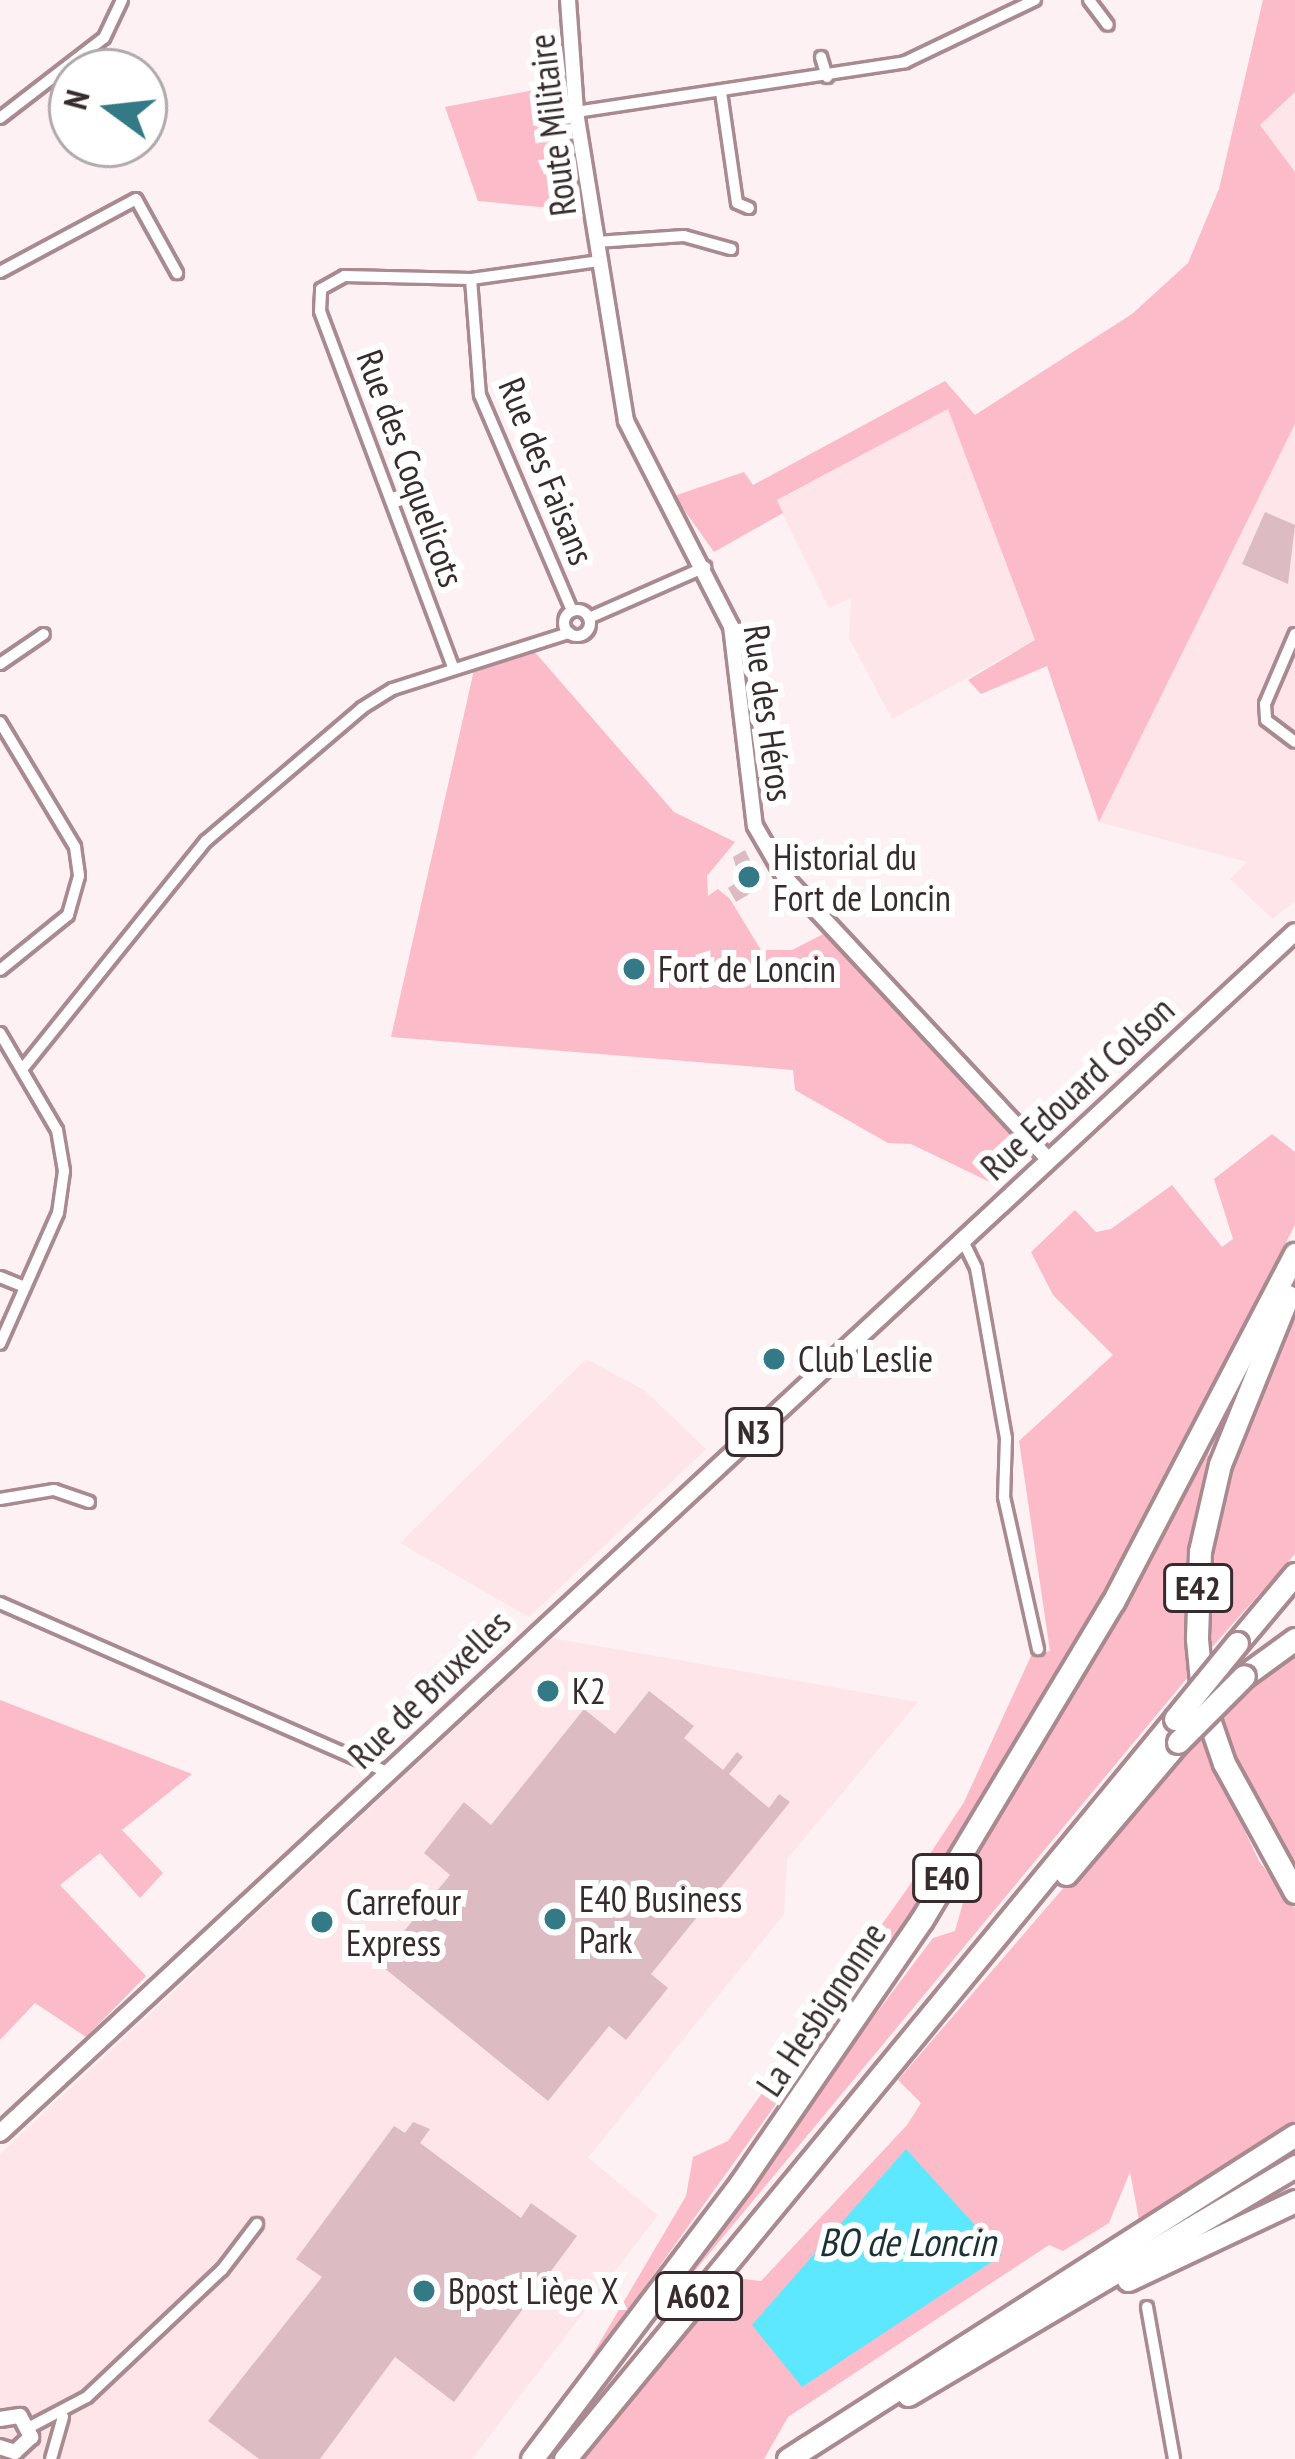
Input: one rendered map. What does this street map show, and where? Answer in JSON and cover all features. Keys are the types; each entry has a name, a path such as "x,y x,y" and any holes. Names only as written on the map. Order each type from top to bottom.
{"highway":[{"name":"La Hesbignonne","path":"532,2459 740,2184 921,1921 1113,1602 1295,1254"},
{"name":"E42","path":"1295,1279 1220,1464 1198,1616 1203,1702 1218,1746 1295,1892"},
{"path":"1176,1731 1237,1643 1295,1574"},
{"path":"1176,1731 1295,1639"},
{"name":"A602","path":"565,2459 1176,1731"},
{"path":"788,2459 1295,2135"},
{"path":"806,2459 1295,2166"},
{"path":"1030,2322 1052,2321 1295,2201"}],"main road":[{"name":"Rue Edouard Colson","path":"902,1290 1295,932"},
{"name":"Rue de Bruxelles","path":"0,2132 902,1290"}],"street":[{"path":"0,118 104,38 122,0"},
{"name":"Route Militaire","path":"568,0 576,112 599,261"},
{"path":"576,112 827,77 945,48 1035,0"},
{"path":"1089,0 1108,26"},
{"path":"821,57 827,77"},
{"path":"721,92 737,203 749,208"},
{"path":"0,272 136,199 177,273"},
{"name":"Route Militaire","path":"596,242 684,236 731,249"},
{"path":"472,279 599,261"},
{"name":"Rue des Héros","path":"599,261 633,443 706,567 730,626 745,789 766,847 1048,1160"},
{"name":"Rue des Coquelicots","path":"453,667 320,311 321,289 344,275 472,279"},
{"name":"Rue des Faisans","path":"472,279 481,395 572,611"},
{"path":"569,633 572,611 589,618 706,567"},
{"path":"23,1067 206,841 393,689 569,633 585,633 589,618"},
{"path":"0,664 44,634"},
{"path":"1295,634 1265,704 1266,720 1295,742"},
{"path":"0,722 75,848 80,876 68,915 0,970"},
{"path":"0,1033 58,1130 64,1171 58,1214 0,1343"},
{"path":"962,1239 976,1268 1006,1438 1004,1497 1038,1649"},
{"path":"0,1277 25,1288"},
{"path":"0,1499 53,1490 89,1502"},
{"path":"0,1601 389,1773"},
{"path":"30,2427 66,2412 213,2278 257,2224"},
{"path":"1147,2307 1174,2459"},
{"path":"51,2459 66,2412"},
{"path":"0,2419 14,2414 30,2427"},
{"path":"0,2448 28,2454 30,2427"}],"shaded area":[{"path":"1263,0 1295,0 1295,92 1260,125 1295,172 1295,424 1099,822 1047,666 981,694 968,680 1035,640 948,409 777,500 783,513 714,552 674,496 744,472 753,485 945,381 975,415 1132,314 1188,263 1219,189"},
{"path":"534,90 537,114 570,111 582,211 478,201 445,107"},
{"path":"1295,92 1295,172 1259,125"},
{"path":"948,409 1035,640 892,719 849,638 851,598 829,608 776,501"},
{"path":"1295,424 1295,901 1273,919 1230,879 1247,862 1099,822"},
{"path":"533,650 674,812 735,842 707,876 708,896 718,889 730,899 761,950 792,950 833,929 1030,1153 996,1185 911,1144 888,1143 795,1090 793,1070 391,1037 474,670"},
{"path":"1272,1134 1295,1152 1295,1225 1091,1617 909,1919 577,2381 686,2196 693,2157 728,2141 907,1889 964,1802 1031,1656 1050,1651 1019,1441 1113,1355 1053,1295 1031,1252 1075,1210 1096,1232 1111,1229 1172,1185 1222,1247 1233,1239 1214,1179"},
{"path":"1295,1302 1295,1554 1206,1654 1215,1504"},
{"path":"586,1359 644,1390 706,1449 529,1617 400,1543"},
{"path":"1210,1447 1186,1558 1188,1677 561,2432 933,1938 955,1931 980,1843"},
{"path":"552,1638 918,1702 787,1859 784,1914 588,2158 658,2215 472,2459 0,2459 0,2154"},
{"path":"1295,1650 1295,1880 1256,1820 1219,1724 1251,1681"},
{"path":"0,1700 192,1774 122,1830 163,1873 140,1898 100,1853 60,1885 146,1976 86,2037 35,2003 0,2040"},
{"path":"1202,1739 1259,1861 1295,1908 1295,2125 1140,2225 1130,2172 1109,2223 1063,2251 1049,2245 788,2417 764,2459 578,2459 705,2306 743,2279 761,2281 907,2125 921,2103 898,2080 1171,1763"}],"water":[{"name":"BO de Loncin","path":"906,2149 1002,2255 802,2387 752,2325"}],"building":[{"path":"1265,512 1295,525 1288,584 1242,564"},
{"name":"Historial du Fort de Loncin","path":"745,850 763,886 736,902 728,888 740,880 733,857"},
{"name":"E40 Business Park","path":"649,1691 694,1726 684,1738 723,1770 737,1752 743,1757 729,1774 769,1808 779,1794 790,1802 651,1974 668,1988 626,2040 609,2026 548,2101 378,1963 450,1875 424,1853 464,1802 491,1825 584,1709 615,1734"},
{"name":"Bpost Liège X","path":"413,2122 430,2129 420,2143 521,2218 531,2203 577,2236 454,2402 395,2357 320,2459 259,2459 208,2421 322,2277 296,2259 394,2126 405,2133"}],"place":[{"name":"Historial du Fort de Loncin","path":"749,877"},
{"name":"Fort de Loncin","path":"634,969"},
{"name":"Club Leslie","path":"774,1359"},
{"name":"K2","path":"548,1691"},
{"name":"E40 Business Park","path":"555,1919"},
{"name":"Carrefour Express","path":"322,1922"},
{"name":"Bpost Liège X","path":"424,2291"}]}
